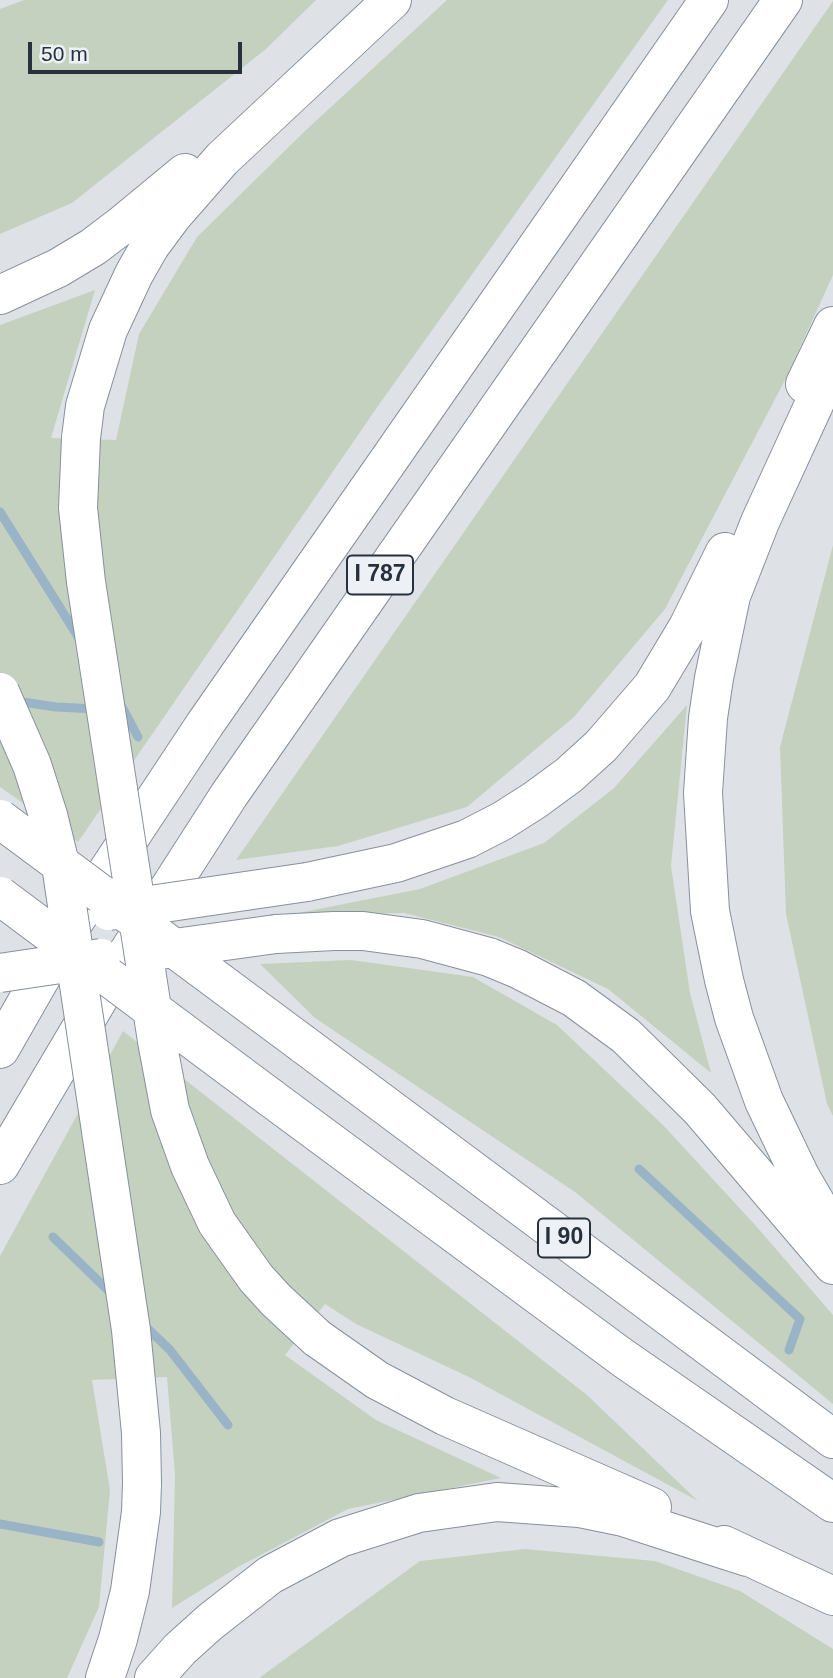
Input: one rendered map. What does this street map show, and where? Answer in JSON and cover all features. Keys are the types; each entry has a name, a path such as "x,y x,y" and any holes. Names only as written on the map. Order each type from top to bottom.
{"highway":[{"path":"0,295 58,268 122,226 178,179 371,0"},
{"path":"392,0 222,159 173,215 134,274 108,330 85,406 80,438 78,508 86,582 170,1110 190,1166 217,1223 263,1286 317,1338 377,1380 445,1416 658,1510 747,1557 833,1596"},
{"name":"I 787","path":"0,1049 64,937 145,814 326,548 709,0"},
{"name":"I 787","path":"0,1165 100,996 229,795 783,0"},
{"path":"0,928 307,882 396,863 467,839 536,800 601,746 652,687 688,627 833,326"},
{"path":"833,363 760,522 731,596 713,678 704,793 710,911 734,1018 770,1114 800,1176 833,1233"},
{"path":"0,692 32,765 62,872 131,1330 140,1420 141,1512 130,1591 105,1678"},
{"name":"I 90","path":"0,819 828,1435"},
{"name":"I 90","path":"0,896 623,1358 833,1503"},
{"path":"0,973 276,934 334,930 422,939 489,957 574,998 626,1037 700,1109 833,1265"},
{"path":"154,1678 180,1649 210,1622 270,1575 340,1538 419,1513 497,1502 579,1508 643,1523 747,1557"}],"green space":[{"path":"24,0 316,0 266,49 72,203 0,234 0,9"},
{"path":"447,0 668,0 378,406 78,842 0,787 0,325 95,290 51,438 116,440 139,334 197,237 305,131"},
{"path":"833,1 833,275 785,380 665,609 574,717 467,807 338,846 236,860"},
{"path":"833,545 833,1116 827,1104 786,914 780,747"},
{"path":"687,705 671,866 690,993 711,1073 608,989 499,937 404,913 283,916 420,889 544,843 614,788"},
{"path":"351,960 473,977 557,1025 664,1126 833,1315 833,1404 575,1192 315,1018 260,964"},
{"path":"123,1031 587,1395 698,1501 469,1377 356,1324 325,1304 285,1355 376,1420 501,1478 348,1509 238,1567 172,1608 175,1475 167,1377 92,1380 110,1490 99,1607 67,1678 0,1678 0,1256"},
{"path":"525,1549 655,1561 740,1591 833,1649 833,1678 259,1678 420,1561"}],"waterway":[{"path":"0,512 79,638"},
{"path":"16,701 96,709"},
{"path":"120,703 138,737"},
{"path":"639,1169 800,1319 789,1350"},
{"path":"53,1237 114,1296"},
{"path":"144,1325 170,1350 228,1425"},
{"path":"0,1524 99,1542"}]}
